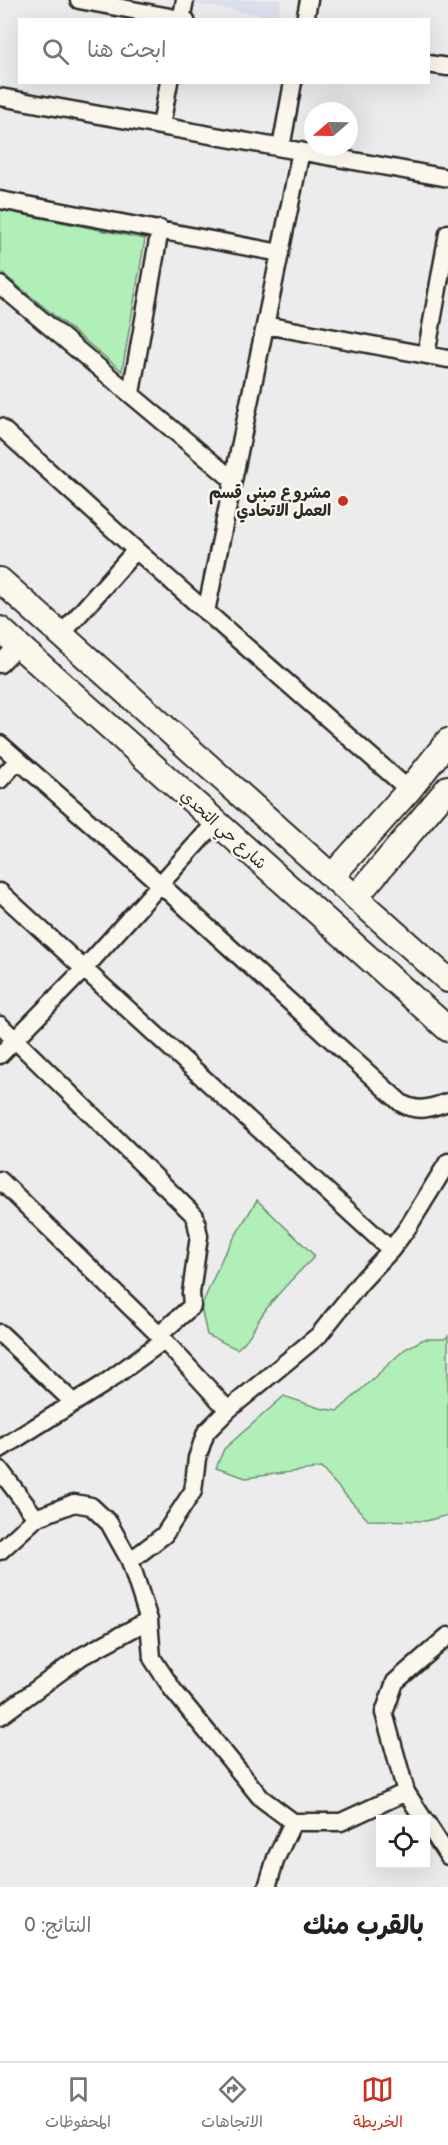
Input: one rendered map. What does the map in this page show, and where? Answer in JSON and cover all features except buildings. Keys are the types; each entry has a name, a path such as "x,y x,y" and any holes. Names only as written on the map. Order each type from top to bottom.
{"main road":[{"path":"0,580 448,980"},
{"name":"شارع حي التحدي","path":"9,637 447,1028"},
{"path":"332,876 409,790 448,741"},
{"path":"356,897 448,788"},
{"path":"376,827 377,837 384,846 400,847"},
{"path":"395,981 404,986 419,983 426,969 420,955"},
{"path":"447,1028 440,1013 443,1003 448,999"}],"street":[{"path":"79,0 178,18"},
{"path":"183,18 185,0"},
{"path":"305,18 309,0"},
{"path":"430,64 448,68"},
{"path":"161,126 169,84"},
{"path":"281,148 293,84"},
{"path":"0,97 448,178"},
{"path":"206,612 301,151"},
{"path":"0,200 280,253"},
{"path":"131,393 159,229"},
{"path":"426,355 448,233"},
{"path":"0,285 233,480"},
{"path":"265,325 448,359"},
{"path":"0,427 409,790"},
{"path":"61,635 136,550"},
{"path":"0,664 9,637"},
{"path":"0,744 159,883 401,1102 420,1109 448,1102"},
{"path":"0,780 18,760"},
{"path":"0,1055 84,969 216,822"},
{"path":"0,892 391,1250"},
{"path":"0,1025 195,1216 199,1229 191,1293 192,1306 162,1337 104,1384 0,1449"},
{"path":"130,1561 164,1535 193,1491 197,1458 206,1432 228,1410 319,1335 361,1282 391,1250 419,1212 434,1182 448,1162"},
{"path":"0,1180 162,1337 228,1410"},
{"path":"0,1332 74,1403"},
{"path":"0,1470 36,1518"},
{"path":"0,1551 36,1518 74,1503 91,1506 109,1523 130,1561 149,1620 152,1658 173,1690 261,1798 293,1822 341,1822 406,1792"},
{"path":"0,1716 82,1656 149,1620"},
{"path":"421,1815 406,1792 384,1713 395,1682 448,1636"},
{"path":"267,1887 276,1858 293,1822"},
{"path":"430,1829 448,1856"}],"shaded area":[{"path":"191,0 281,0 277,18 191,3"}],"green space":[{"path":"0,210 145,239 122,371 0,271"},
{"path":"257,1200 315,1256 276,1297 249,1336 237,1349 207,1335 201,1307 223,1256"},
{"path":"448,1336 448,1515 426,1521 368,1520 321,1468 246,1478 216,1468 224,1449 284,1396 319,1408 338,1411 405,1349 424,1339 444,1339"}],"place":[{"name":"مشروع مبنى قسم العمل الاتحادي","path":"343,501"}]}
